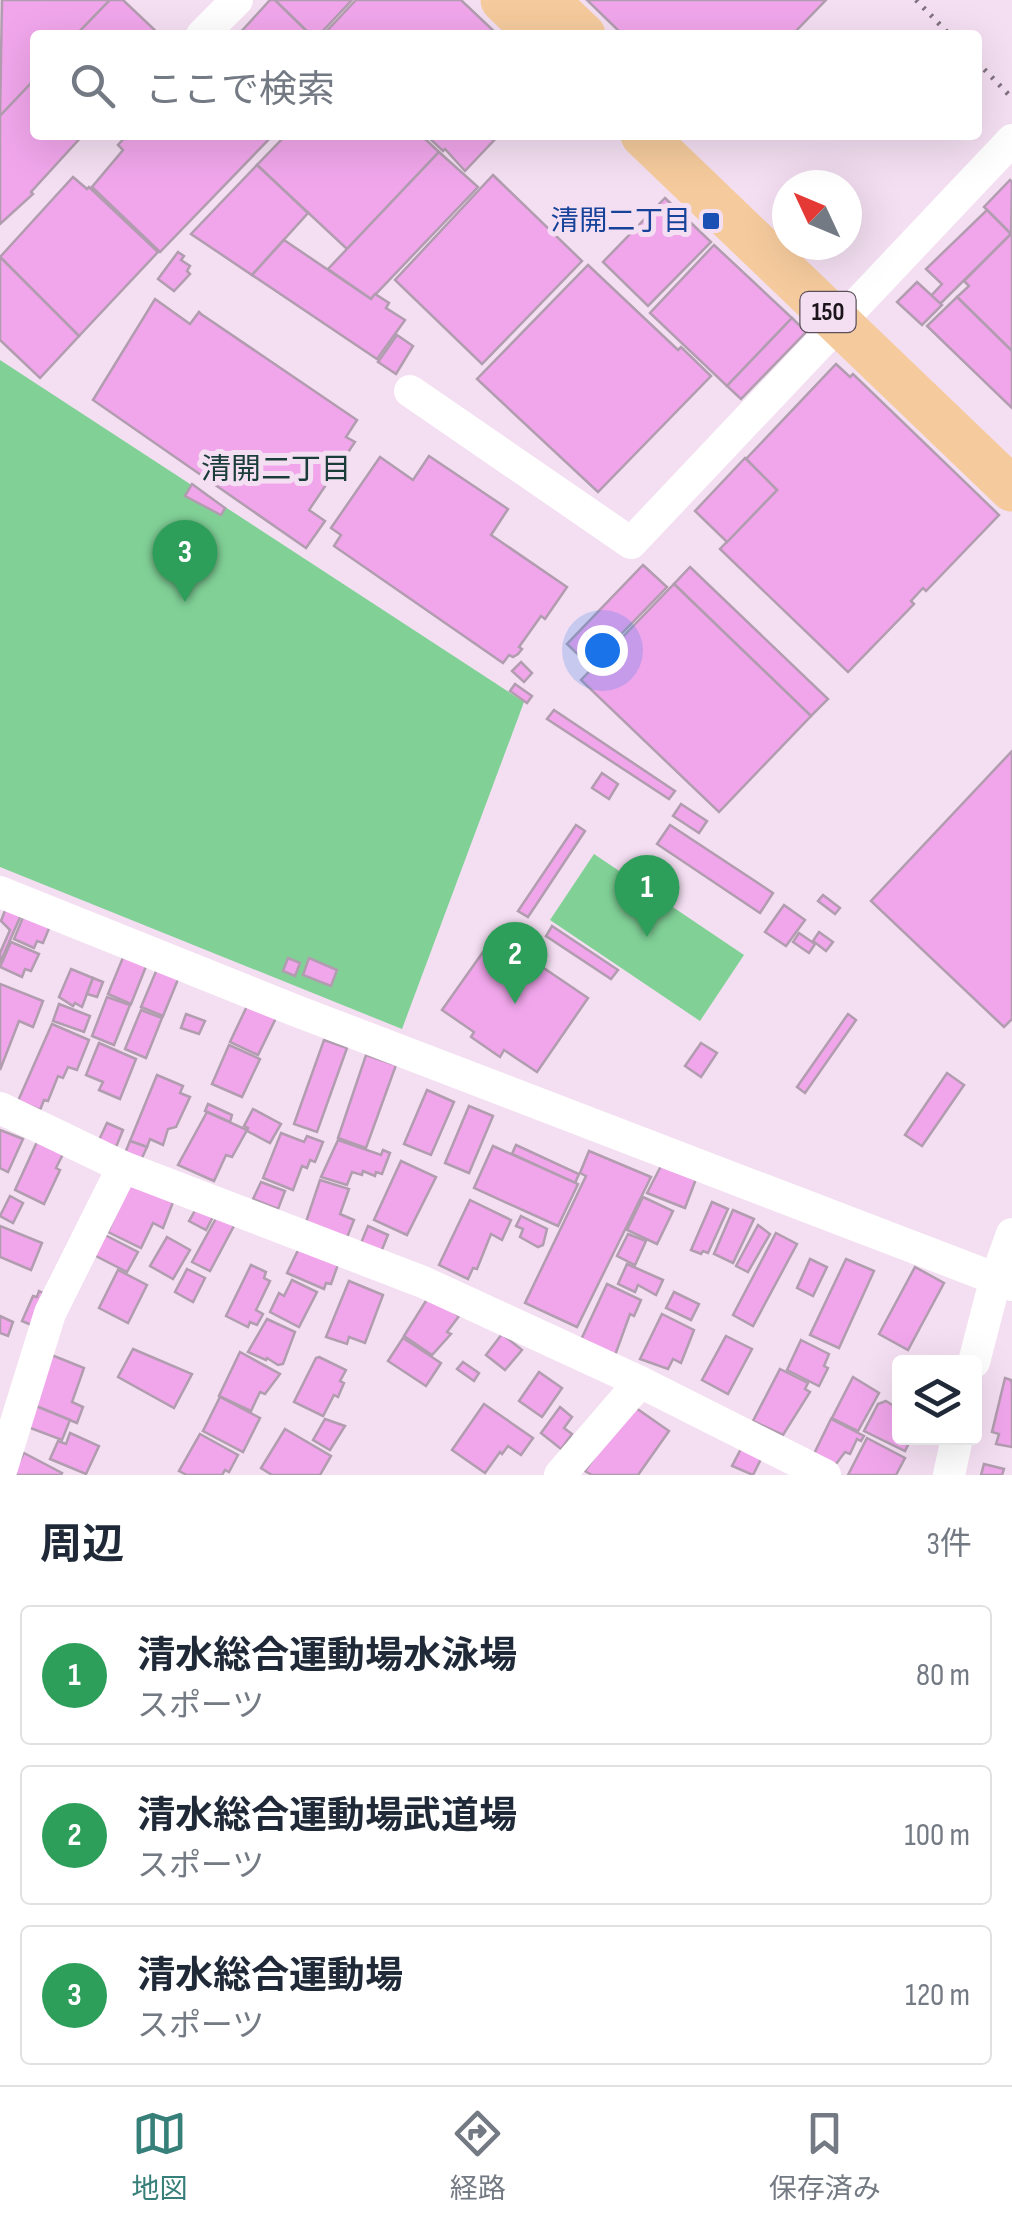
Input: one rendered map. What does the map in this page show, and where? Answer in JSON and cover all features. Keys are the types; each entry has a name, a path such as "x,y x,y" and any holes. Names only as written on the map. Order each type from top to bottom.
{"highway":[{"path":"503,0 534,30"},
{"path":"546,0 578,30"},
{"name":"150","path":"650,140 1012,446"},
{"path":"692,140 772,217"},
{"name":"150","path":"812,260 848,311 1012,489"}],"street":[{"path":"207,30 237,0"},
{"path":"410,391 631,544 1012,140"},
{"path":"0,892 294,1010 1004,1283"},
{"path":"0,1108 123,1167 423,1282 640,1382 825,1475"},
{"path":"0,1474 50,1314 123,1167"},
{"path":"977,1355 1004,1283 1012,1234"},
{"path":"560,1475 640,1382"},
{"path":"948,1475 955,1445"}],"path":[{"path":"916,0 945,30"},
{"path":"982,67 1012,98"}],"green space":[{"path":"0,360 524,702 402,1029 0,867"},
{"path":"594,854 744,955 700,1021 550,920"}],"building":[{"path":"2,0 110,0 81,30 30,30 30,84 0,116"},
{"path":"110,0 123,0 155,30 81,30"},
{"path":"270,0 275,0 306,30 243,30"},
{"path":"275,0 352,0 324,30 306,30"},
{"path":"356,0 461,0 493,30 328,30"},
{"path":"587,0 826,0 797,30 618,30"},
{"path":"30,84 30,140 78,140 33,194 0,224 0,116"},
{"path":"122,140 268,140 160,252 92,187 123,150 118,145"},
{"path":"281,140 426,140 439,152 347,249 257,165"},
{"path":"431,140 494,140 465,171"},
{"path":"439,152 478,187 371,299 328,269"},
{"path":"257,165 308,213 252,275 191,234"},
{"path":"493,175 582,261 482,364 395,280"},
{"path":"73,177 89,187 158,252 79,336 0,257"},
{"path":"1012,182 1011,234 984,207"},
{"path":"665,198 711,242 648,306 603,262"},
{"path":"987,210 1011,234 940,304 931,296 942,284 926,269"},
{"path":"1012,233 1012,351 957,297 969,286 964,281"},
{"path":"284,240 371,299 375,294 389,303 386,308 405,320 377,359 252,275"},
{"path":"714,245 792,318 727,386 650,313"},
{"path":"178,252 190,266 190,274 174,291 158,279"},
{"path":"0,257 79,336 40,378 0,340"},
{"path":"588,265 711,376 598,492 477,379"},
{"path":"917,282 942,305 922,325 897,302"},
{"path":"957,297 1012,351 1012,408 927,326"},
{"path":"155,299 190,324 199,312 357,420 346,437 355,442 309,510 325,521 306,548 93,400"},
{"path":"792,318 806,332 741,399 727,386"},
{"path":"397,335 413,346 396,374 378,362"},
{"path":"836,364 850,377 853,374 999,515 926,591 923,588 911,601 914,604 848,672 720,549 777,490 746,459"},
{"path":"429,456 508,509 491,535 567,587 545,619 541,616 518,654 509,655 503,663 334,546 341,535 331,528 380,457 413,480"},
{"path":"745,458 777,490 727,542 695,511"},
{"path":"192,484 225,508 221,515 185,496"},
{"path":"643,565 667,587 590,666 567,644"},
{"path":"690,567 828,699 811,716 674,584"},
{"path":"674,584 811,716 719,812 581,680"},
{"path":"521,662 532,673 524,682 512,671"},
{"path":"515,684 532,696 527,703 510,691"},
{"path":"554,710 675,791 669,799 547,719"},
{"path":"1012,751 1012,1019 1004,1027 871,901"},
{"path":"602,773 618,784 609,799 592,788"},
{"path":"681,804 707,821 699,833 673,816"},
{"path":"576,825 585,831 528,917 518,911"},
{"path":"670,825 773,893 760,913 657,844"},
{"path":"823,895 840,908 835,914 818,901"},
{"path":"784,905 805,920 786,946 765,932"},
{"path":"6,908 21,915 0,963 10,930 1,921"},
{"path":"24,915 50,926 43,943 37,941 34,948 14,939"},
{"path":"552,926 618,970 611,979 546,936"},
{"path":"819,932 833,942 826,951 813,941"},
{"path":"799,933 815,944 809,953 793,942"},
{"path":"495,935 588,998 537,1072 504,1050 500,1057 471,1037 474,1032 442,1010"},
{"path":"11,942 39,954 31,971 25,969 22,977 0,967"},
{"path":"124,955 147,964 131,1004 108,994"},
{"path":"288,958 300,963 295,976 283,971"},
{"path":"309,958 337,970 331,986 303,975"},
{"path":"71,969 93,978 82,1007 59,997"},
{"path":"157,969 179,977 163,1016 141,1007"},
{"path":"93,978 103,982 97,997 87,994"},
{"path":"0,984 43,1001 33,1027 19,1021 0,1070"},
{"path":"107,997 130,1005 114,1045 92,1036"},
{"path":"59,1004 90,1016 84,1032 53,1021"},
{"path":"248,1004 276,1018 258,1055 230,1042"},
{"path":"141,1010 162,1018 146,1058 125,1049"},
{"path":"186,1014 205,1021 199,1034 181,1028"},
{"path":"848,1014 856,1020 805,1093 797,1087"},
{"path":"52,1024 89,1040 77,1070 68,1067 63,1078 58,1076 40,1110 18,1101"},
{"path":"324,1040 347,1048 317,1132 294,1124"},
{"path":"99,1043 136,1059 120,1099 99,1090 103,1082 86,1075"},
{"path":"701,1043 717,1053 701,1077 685,1066"},
{"path":"229,1045 260,1059 242,1097 212,1084"},
{"path":"366,1055 396,1065 366,1148 338,1138"},
{"path":"947,1073 964,1085 922,1146 905,1135"},
{"path":"157,1075 183,1086 180,1093 190,1097 176,1127 168,1129 163,1145 150,1139 147,1147 130,1141"},
{"path":"427,1090 454,1102 431,1155 404,1144"},
{"path":"208,1104 232,1115 230,1122 205,1111"},
{"path":"469,1106 493,1116 469,1173 445,1163"},
{"path":"253,1109 281,1124 270,1143 244,1126"},
{"path":"207,1112 247,1130 232,1157 226,1155 214,1181 178,1165"},
{"path":"107,1123 123,1130 116,1147 99,1140"},
{"path":"0,1130 23,1139 8,1172 0,1168"},
{"path":"281,1133 304,1142 307,1136 323,1142 315,1162 310,1160 307,1168 302,1166 293,1190 263,1178"},
{"path":"338,1140 381,1155 383,1150 390,1153 382,1174 352,1172 347,1185 321,1177"},
{"path":"130,1141 147,1147 141,1160 125,1153"},
{"path":"37,1142 63,1154 44,1204 15,1190"},
{"path":"516,1145 579,1174 575,1183 512,1154"},
{"path":"493,1146 578,1184 558,1226 474,1188"},
{"path":"589,1151 651,1177 577,1327 525,1303 586,1176 580,1173"},
{"path":"401,1161 436,1177 407,1235 374,1220"},
{"path":"661,1166 696,1179 685,1208 647,1193"},
{"path":"320,1180 349,1189 340,1214 354,1220 346,1240 305,1225"},
{"path":"130,1181 173,1202 163,1228 153,1223 141,1248 108,1232"},
{"path":"261,1182 285,1191 278,1209 253,1199"},
{"path":"10,1196 23,1203 13,1223 0,1216"},
{"path":"643,1197 673,1211 657,1244 627,1230"},
{"path":"470,1200 511,1220 502,1240 491,1234 477,1269 473,1268 468,1279 439,1265"},
{"path":"200,1202 216,1211 206,1230 189,1221"},
{"path":"712,1202 728,1209 708,1253 701,1254 691,1250"},
{"path":"733,1210 754,1219 733,1263 714,1254"},
{"path":"219,1213 236,1222 210,1271 192,1262"},
{"path":"521,1216 547,1229 543,1245 538,1247 520,1237 523,1229 516,1226"},
{"path":"758,1225 770,1234 748,1272 736,1266"},
{"path":"0,1226 42,1243 31,1270 0,1257"},
{"path":"368,1226 388,1235 381,1252 361,1243"},
{"path":"776,1233 797,1244 753,1326 733,1315"},
{"path":"103,1234 138,1252 127,1272 92,1254"},
{"path":"628,1234 646,1241 635,1265 617,1256"},
{"path":"167,1237 190,1250 173,1279 150,1266"},
{"path":"301,1244 340,1259 331,1284 326,1283 324,1289 287,1273"},
{"path":"810,1259 827,1267 813,1296 797,1288"},
{"path":"846,1259 874,1271 839,1348 810,1335"},
{"path":"627,1264 663,1280 656,1295 638,1285 635,1292 618,1284"},
{"path":"251,1265 266,1272 264,1278 270,1281 256,1310 263,1314 257,1325 250,1322 248,1327 226,1316"},
{"path":"915,1267 944,1283 908,1350 879,1334"},
{"path":"187,1269 205,1278 193,1302 175,1292"},
{"path":"118,1270 147,1285 128,1323 99,1308"},
{"path":"292,1280 317,1292 299,1327 270,1312 279,1293 284,1296"},
{"path":"349,1281 383,1295 365,1343 349,1337 347,1344 326,1337"},
{"path":"607,1284 641,1300 634,1316 630,1314 614,1358 580,1342"},
{"path":"39,1291 51,1297 41,1329 22,1321"},
{"path":"674,1292 699,1304 691,1320 666,1308"},
{"path":"429,1296 459,1316 447,1332 451,1334 432,1355 404,1336"},
{"path":"662,1314 694,1330 681,1363 673,1359 668,1369 640,1359"},
{"path":"0,1316 13,1322 8,1336 0,1333"},
{"path":"267,1319 295,1332 283,1364 248,1352"},
{"path":"502,1334 522,1350 505,1370 486,1355"},
{"path":"726,1336 752,1349 728,1394 702,1380"},
{"path":"403,1338 441,1363 426,1386 388,1361"},
{"path":"801,1340 829,1354 824,1366 828,1368 819,1386 787,1370"},
{"path":"133,1349 192,1374 174,1408 118,1377"},
{"path":"240,1352 280,1374 265,1394 260,1392 251,1411 219,1396"},
{"path":"49,1354 84,1368 72,1402 83,1407 77,1423 31,1404"},
{"path":"319,1357 346,1370 338,1397 334,1395 323,1416 294,1402"},
{"path":"463,1362 479,1373 474,1381 457,1369"},
{"path":"780,1369 808,1383 805,1389 810,1392 783,1435 753,1421"},
{"path":"539,1372 562,1388 542,1417 519,1401"},
{"path":"853,1377 879,1393 858,1431 832,1418"},
{"path":"1005,1378 1012,1385 1012,1447 996,1444 999,1434 992,1432"},
{"path":"220,1397 260,1418 243,1452 203,1431"},
{"path":"626,1401 669,1431 638,1475 592,1475 585,1471 620,1421"},
{"path":"886,1401 892,1405 892,1445 864,1431 878,1404"},
{"path":"31,1404 70,1420 62,1440 25,1426"},
{"path":"484,1404 533,1438 521,1455 508,1446 485,1473 452,1450"},
{"path":"560,1407 572,1417 564,1428 572,1434 561,1449 541,1433"},
{"path":"325,1419 345,1426 330,1450 313,1440"},
{"path":"831,1419 864,1436 833,1468 812,1458"},
{"path":"285,1429 331,1456 320,1475 272,1475 261,1468"},
{"path":"70,1433 99,1446 86,1474 50,1459 58,1441 66,1444"},
{"path":"200,1434 238,1455 229,1472 187,1475 179,1471"},
{"path":"867,1438 905,1458 896,1475 848,1475"},
{"path":"742,1447 762,1457 753,1475 732,1466"},
{"path":"24,1453 62,1473 61,1475 12,1475"},
{"path":"984,1464 1004,1469 1002,1475 981,1475"}],"place":[{"name":"清開二丁目","path":"711,221"},
{"name":"清水総合運動場","path":"185,602"},
{"name":"清水総合運動場水泳場","path":"647,937"},
{"name":"清水総合運動場武道場","path":"515,1004"}],"district":[{"name":"清開二丁目","path":"276,470"}]}
